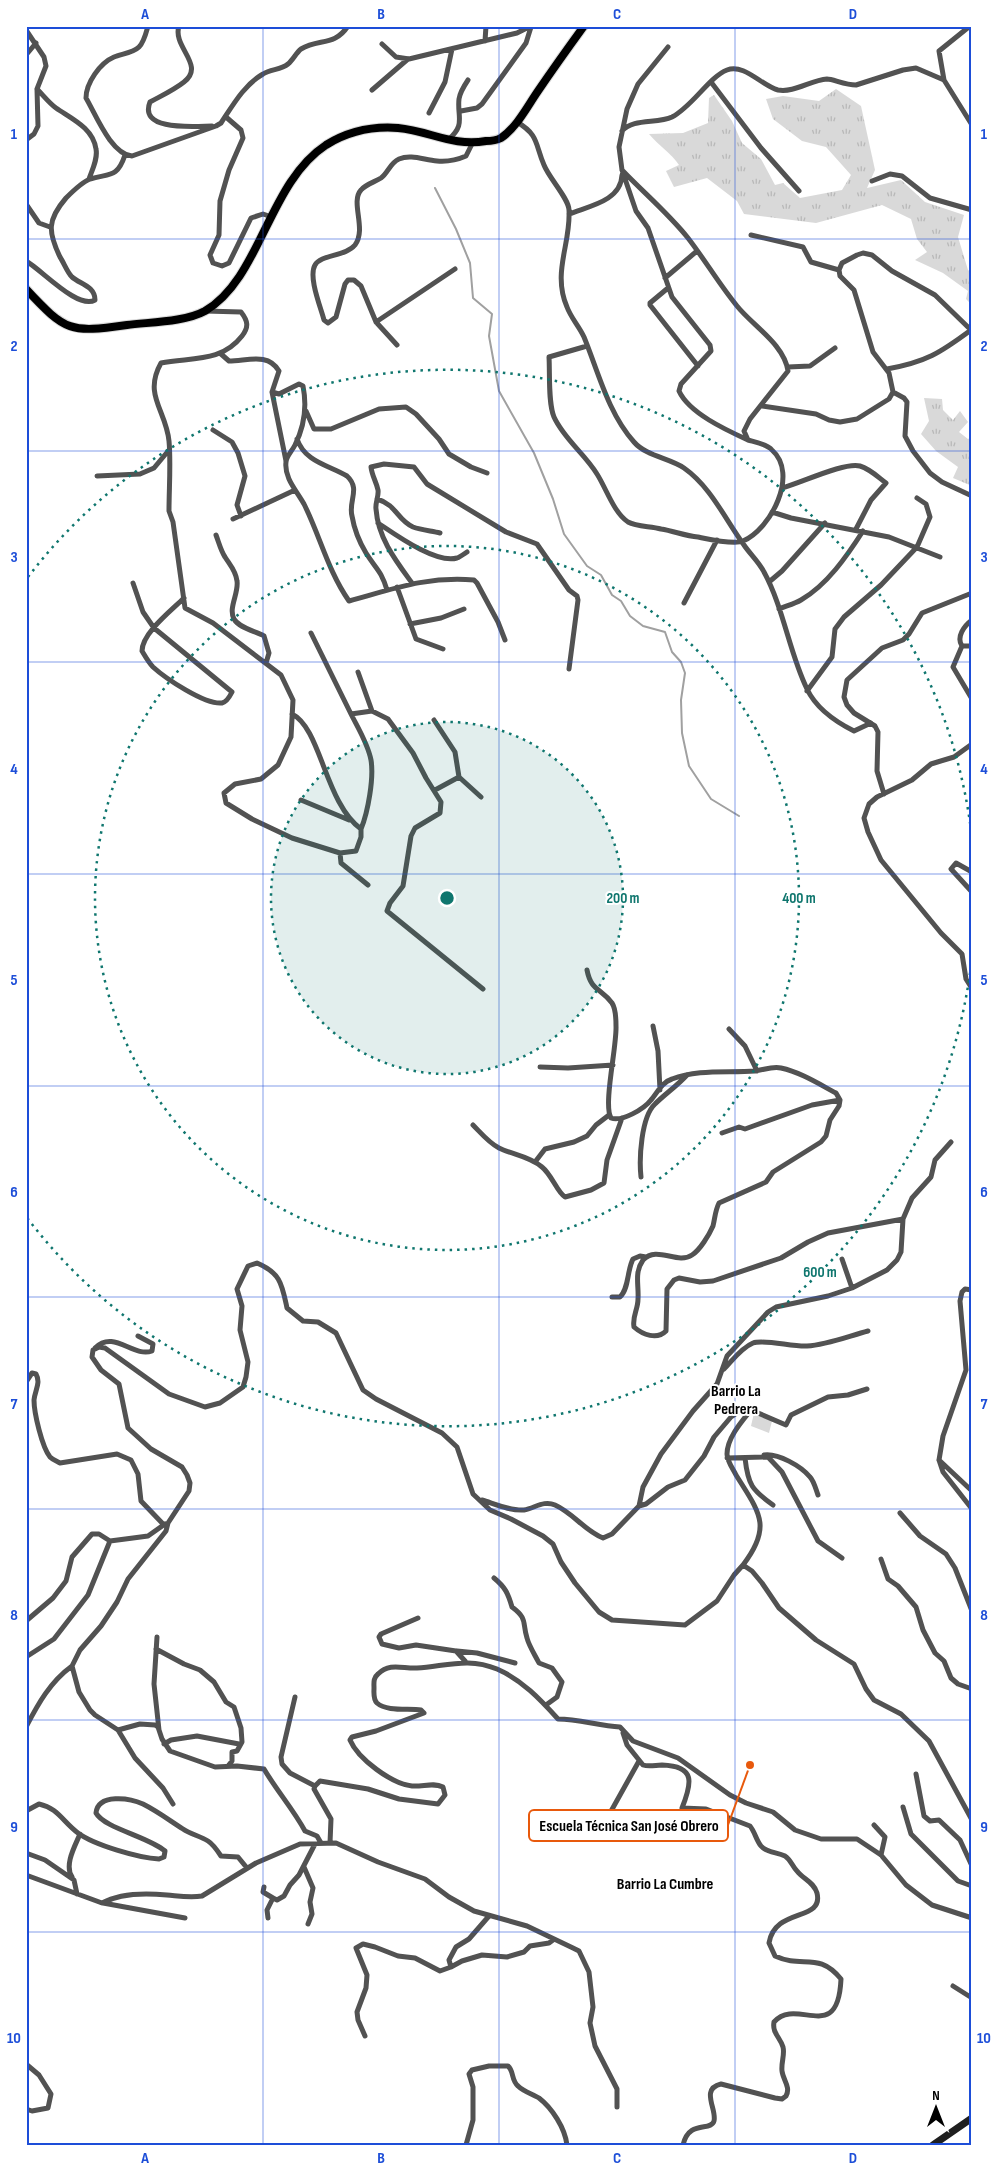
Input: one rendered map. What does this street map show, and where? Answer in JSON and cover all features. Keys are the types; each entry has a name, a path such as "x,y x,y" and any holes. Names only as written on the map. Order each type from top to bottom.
{"main road":[{"path":"26,289 49,314 66,326 88,331 186,317 205,311 236,281 272,217 283,193 302,166 325,146 350,132 375,128 398,128 448,141 472,144 499,139 517,122 584,26"}],"street":[{"path":"148,26 143,42 138,49 111,58 100,68 86,91 86,98 116,150 125,155 132,156 216,126 226,117 253,80 267,72 282,68 301,50 334,40 342,35 348,26"},
{"path":"179,26 177,33 179,42 192,65 192,73 185,82 150,102 148,108 150,116 157,122 170,126 216,126"},
{"path":"485,40 486,26"},
{"path":"382,44 396,57 408,59 517,33 531,26"},
{"path":"461,111 477,108 482,104 526,43 531,26"},
{"path":"970,26 939,51 944,80 972,125"},
{"path":"26,30 44,57 46,66 37,89 38,126 34,134 26,140"},
{"path":"26,54 36,43"},
{"path":"569,214 611,198 617,192 622,182 619,147 627,109 638,84 668,46"},
{"path":"429,113 445,82 452,49"},
{"path":"372,90 408,59"},
{"path":"622,132 632,124 658,122 673,116 692,102 711,82 726,70 734,68 740,69 781,91 828,79 837,83 856,85 903,70 916,68 944,80"},
{"path":"448,141 454,135 459,124 461,111 459,100 468,80"},
{"path":"711,82 760,148 800,191"},
{"path":"37,89 56,108 85,128 93,140 96,156 89,180"},
{"path":"226,117 241,130 243,138 229,170 220,201 219,235 210,255 213,263 222,266 228,263 251,218 263,214 272,217"},
{"path":"517,122 528,129 539,144 546,170 570,208 561,264 562,294 567,308 587,346 608,399 626,432 635,444 682,467 696,478 720,508 764,571 807,690 820,708 854,731 871,723"},
{"path":"397,346 376,322 361,286 354,280 348,280 345,284 336,317 328,323 324,320 313,278 314,265 320,259 340,254 352,248 358,240 360,228 357,197 361,190 382,178 389,166 399,159 408,157 437,161 455,160 466,156 472,144"},
{"path":"26,261 76,298 86,302 93,302 95,300 95,295 90,288 70,276 51,238 50,227 57,209 68,196 89,180 112,175 121,166 125,155"},
{"path":"622,170 664,210 697,251 737,307 778,349 788,367 788,371 745,426 744,431 748,440"},
{"path":"587,346 549,357 553,416 564,433 594,469 607,494 628,522 662,529 683,536 742,542 760,530 768,520 782,488 784,474 778,456 771,448 724,429 693,408 681,396 679,391 681,384 711,351 710,345 672,297 648,228 636,211 622,170"},
{"path":"872,181 890,174 902,176 930,198 972,210"},
{"path":"26,204 39,223 50,227"},
{"path":"751,235 803,247 811,262 839,270"},
{"path":"665,278 697,251"},
{"path":"762,406 802,412 840,422 857,419 889,399 893,392 887,369 873,352 854,290 840,276 839,270 842,263 857,255 867,253 872,255 892,271 935,295 972,330 943,351 926,359 887,369"},
{"path":"376,322 455,269"},
{"path":"668,288 650,305 698,366"},
{"path":"205,311 241,312 247,320 247,329 237,342 221,354 201,360 161,363 154,374 153,388 157,405 166,425 169,450 169,511 173,522 178,571 185,608 213,623 281,675 293,700 291,737 278,765 261,779 235,784 224,793 226,803 252,819 292,838 340,852 356,851 361,837 361,828 366,816 371,761 351,714 311,633"},
{"path":"788,367 810,366 835,348"},
{"path":"221,354 228,361 267,359 275,364 279,371 272,392 288,476 304,505 330,568 349,601 412,583 435,579 474,580 498,622 505,640"},
{"path":"272,392 279,394 299,384 303,386 304,420 297,440 286,461"},
{"path":"893,392 904,398 907,402 905,436 922,464 942,482 972,496"},
{"path":"304,409 314,429 331,429 379,409 406,407 416,414 439,439 449,454 470,467 487,473"},
{"path":"213,430 232,442 238,453 245,476 238,505 241,516"},
{"path":"297,440 306,456 340,472 351,480 355,490 351,510 352,520 365,552 382,574 387,590"},
{"path":"97,476 140,474 154,468 169,450"},
{"path":"412,583 391,555 378,523 378,490 372,476 371,467 384,464 414,467 427,484 506,532 538,544 578,600 569,669"},
{"path":"782,488 848,466 859,466 870,471 886,483 871,500 856,529"},
{"path":"234,519 296,490"},
{"path":"807,690 832,657 835,629 844,617 875,590 917,547 930,517 926,504 918,498"},
{"path":"377,499 390,504 403,520 413,527 440,533"},
{"path":"772,512 791,518 856,529 889,537 940,557"},
{"path":"378,523 402,540 436,557 456,559 468,552"},
{"path":"769,582 782,571 825,523"},
{"path":"779,609 799,601 813,592 838,564 863,531"},
{"path":"216,535 221,550 234,569 238,581 238,591 232,610 234,618 239,625 264,636 270,653 266,663"},
{"path":"684,603 716,540"},
{"path":"133,583 143,612 154,628 232,692 227,700 222,703 208,700 186,690 152,667 142,651 145,638 154,628 184,598"},
{"path":"397,588 416,639 444,649"},
{"path":"884,794 877,771 878,732 871,723 854,713 847,705 844,697 847,680 882,648 903,640 910,634 922,613 972,592"},
{"path":"410,624 441,618 464,609"},
{"path":"962,646 959,642 960,635 972,620"},
{"path":"962,646 972,646"},
{"path":"962,646 953,667 972,699"},
{"path":"358,672 372,711"},
{"path":"351,714 372,711 388,719 413,753 426,778 442,802 440,813 415,828 411,836 403,886 390,903 387,911 483,989"},
{"path":"292,714 301,718 340,806 350,821"},
{"path":"434,720 445,734 455,752 459,777 481,797"},
{"path":"971,987 966,979 962,954 903,887 874,847 864,818 868,804 912,780 931,764 954,757 972,744"},
{"path":"435,790 459,777"},
{"path":"301,800 350,821 361,828"},
{"path":"340,852 341,864 368,885"},
{"path":"972,872 956,863 951,869 972,892"},
{"path":"587,970 592,985 612,1004 614,1010 616,1047 608,1099 609,1115 611,1118 616,1120 622,1118 650,1102 664,1082 711,1072 758,1071 772,1068 797,1073 836,1093 840,1100 839,1106 830,1120 826,1136 821,1142 774,1172 766,1182 719,1204 715,1210 712,1228 693,1255 686,1258 656,1254 633,1259 628,1272 624,1293 620,1297 612,1297"},
{"path":"653,1026 658,1051 660,1090"},
{"path":"729,1029 741,1040 758,1071"},
{"path":"540,1067 568,1068 613,1065"},
{"path":"641,1177 640,1155 647,1116 653,1105 688,1076"},
{"path":"671,1079 676,1087"},
{"path":"722,1134 812,1105 840,1100"},
{"path":"535,1162 545,1149 574,1142 587,1136 596,1125 609,1115"},
{"path":"473,1125 499,1148 535,1162 553,1178 565,1197 591,1190 604,1183 607,1160 622,1118"},
{"path":"639,1506 642,1492 661,1454 693,1411 717,1384 727,1356 768,1312 776,1307 828,1296 852,1288 876,1277 897,1260 901,1252 903,1219 912,1198 930,1177 935,1160 951,1142"},
{"path":"646,1257 640,1264 636,1279 638,1299 633,1322 634,1327 640,1332 657,1336 666,1331 667,1289 674,1280 679,1278 700,1282 713,1280 781,1258 828,1233 903,1219"},
{"path":"842,1259 852,1288"},
{"path":"93,1350 99,1347 105,1348 169,1394 205,1406 220,1403 243,1387 246,1377 248,1362 240,1330 242,1306 236,1290 248,1266 256,1263 268,1267 281,1281 287,1308 303,1321 318,1322 336,1334 363,1390 376,1399 442,1433 457,1447 474,1494 479,1500 490,1510 543,1536 553,1544 561,1562 575,1583 599,1612 612,1620 685,1625 717,1601 757,1545 761,1529 759,1516 752,1500 727,1458 730,1442 751,1410"},
{"path":"972,1290 965,1289 962,1292 960,1301 966,1370 943,1436 939,1460 943,1472 972,1509"},
{"path":"722,1372 742,1351 753,1343 766,1342 794,1347 810,1346 868,1331"},
{"path":"26,1621 53,1598 66,1582 72,1557 92,1534 99,1534 110,1540 148,1536 166,1524 189,1491 190,1483 182,1467 151,1449 128,1428 119,1384 100,1370 92,1357 93,1350 99,1345 110,1341 144,1352 152,1351 153,1344 138,1336"},
{"path":"26,1382 32,1373 36,1374 38,1383 34,1400 36,1415 47,1451 52,1459 60,1463 117,1454 125,1456 131,1460 138,1474 141,1501 166,1524 166,1531 128,1579 118,1602 101,1626 80,1650 72,1666 57,1677 37,1706 26,1728"},
{"path":"479,1500 512,1509 525,1510 546,1502 555,1505 578,1520 594,1534 604,1538 612,1534 639,1506 646,1504 668,1487 685,1480 704,1456 714,1437 731,1417 743,1409 751,1410 786,1425 791,1415 828,1397 867,1389"},
{"path":"760,1457 770,1454 799,1468 811,1477 818,1495"},
{"path":"727,1458 768,1457 782,1472 818,1541 842,1558"},
{"path":"745,1458 750,1485 754,1491 773,1505"},
{"path":"939,1460 972,1491"},
{"path":"900,1513 920,1536 946,1554 955,1568 972,1610"},
{"path":"26,1657 54,1639 88,1594 110,1540"},
{"path":"880,1559 888,1579 898,1586 916,1607 926,1636 935,1653 944,1661 952,1678 958,1684 972,1689"},
{"path":"742,1565 752,1571 779,1608 816,1640 854,1664 866,1689 874,1700 901,1714 929,1741 972,1820"},
{"path":"494,1578 504,1586 510,1596 512,1607 521,1614 526,1626 527,1637 539,1663 552,1668 562,1682 557,1697 546,1705"},
{"path":"418,1618 381,1634 379,1637 380,1642 387,1647 416,1645 477,1653 515,1663"},
{"path":"157,1637 154,1684 159,1733"},
{"path":"156,1649 200,1670 214,1682 226,1702 234,1707 242,1734 242,1742 239,1744 237,1751 232,1752 232,1760 228,1766"},
{"path":"456,1651 465,1661"},
{"path":"314,1786 324,1781 368,1789 399,1799 430,1804 438,1804 442,1801 445,1796 443,1787 436,1784 412,1786 395,1781 361,1756 356,1751 350,1738 382,1729 424,1713 422,1710 384,1707 377,1703 374,1698 374,1681 379,1673 394,1666 416,1668 465,1661 496,1668 520,1681 558,1719 574,1719 602,1726 620,1727 633,1742 678,1758 730,1795 746,1803 773,1812 795,1830 820,1839 857,1839 881,1855 906,1886 932,1905 972,1918"},
{"path":"72,1666 79,1692 90,1710 118,1730 135,1758 163,1788 173,1804"},
{"path":"295,1697 282,1750 282,1764 290,1773 314,1786 331,1819 330,1843"},
{"path":"118,1730 145,1724 158,1727 164,1744 170,1751 215,1767 228,1766 264,1770 294,1811 305,1831 317,1836 321,1843"},
{"path":"620,1727 628,1745 639,1761 647,1766 680,1766 687,1771 690,1779 682,1808 706,1809 750,1826 755,1831 761,1846 766,1850 776,1852 789,1859 798,1873 816,1888 818,1897 813,1909 806,1914 782,1921 774,1928 769,1943 775,1956 782,1959 824,1963 841,1979 840,1991 835,2005 826,2015 820,2017 798,2014 784,2015 774,2022 773,2030 782,2046 784,2055 782,2073 788,2088 786,2096 782,2099 721,2084 716,2086 712,2089 710,2098 714,2119 713,2124 691,2129 687,2133 683,2145"},
{"path":"164,1744 171,1740 197,1736 239,1744"},
{"path":"607,1834 610,1813 639,1761"},
{"path":"916,1774 924,1816 930,1821 939,1820 960,1840 972,1866"},
{"path":"26,1811 39,1804 49,1806 58,1812 80,1834 112,1849 154,1859 164,1857 165,1851 156,1843 99,1817 97,1808 104,1800 112,1799 142,1804 183,1829 208,1841 220,1856 238,1857 247,1868"},
{"path":"903,1807 911,1834 958,1882 972,1886"},
{"path":"874,1825 885,1837 881,1855"},
{"path":"77,1894 69,1866 80,1834"},
{"path":"102,1903 112,1898 139,1895 202,1896 247,1868 300,1844 330,1843 342,1846 378,1862 425,1879 449,1897 474,1911 527,1926 578,1951 589,1972 593,2007 590,2023 595,2046 617,2089 617,2107"},
{"path":"264,1887 263,1892 277,1900 282,1899 304,1867 315,1844"},
{"path":"26,1853 45,1860 74,1880"},
{"path":"304,1867 313,1888 310,1902 312,1914 308,1924"},
{"path":"26,1875 102,1903 185,1918"},
{"path":"268,1918 267,1910 273,1898"},
{"path":"451,1967 448,1960 453,1950 469,1939 489,1916"},
{"path":"365,2036 358,2020 357,2012 366,1988 367,1975 356,1948 363,1944 398,1956 415,1958 440,1971 445,1971 462,1961 482,1955 507,1957 524,1952 530,1946 549,1943 553,1940"},
{"path":"953,1986 972,1998"},
{"path":"26,2064 39,2075 50,2094 48,2108 38,2111 26,2109"},
{"path":"466,2145 473,2120 473,2088 469,2074 472,2070 501,2066 508,2066 512,2069 514,2080 518,2086 546,2104 565,2134 567,2145"},
{"path":"933,2145 972,2118"}],"green space":[{"path":"836,89 861,106 875,170 867,188 901,180 925,202 964,215 958,237 968,270 972,273 972,305 966,299 968,291 943,273 915,260 927,252 917,239 911,219 882,205 816,223 744,214 737,201 707,178 674,187 666,171 679,165 649,134 683,133 708,123 709,98 714,95 732,121 742,143 761,159 775,185 783,183 800,198 842,190 851,175 826,147 802,141 773,119 766,99 783,96 819,101"},
{"path":"924,398 942,399 943,410 953,420 960,411 968,422 959,432 968,439 972,437 972,486 953,478 958,467 936,451 921,434 929,421"},
{"path":"754,1413 772,1421 769,1433 751,1426"}],"waterway":[{"path":"435,188 456,229 470,263 473,298 492,314 489,336 499,391 534,453 553,499 564,534 587,566 601,575 612,595 621,601 630,616 643,626 665,632 672,652 681,662 685,673 681,700 682,733 689,766 711,799 739,816"}],"place":[{"name":"Escuela Técnica San José Obrero","path":"750,1765"}],"district":[{"name":"Barrio La Pedrera","path":"736,1399"},
{"name":"Barrio La Cumbre","path":"665,1883"}]}
